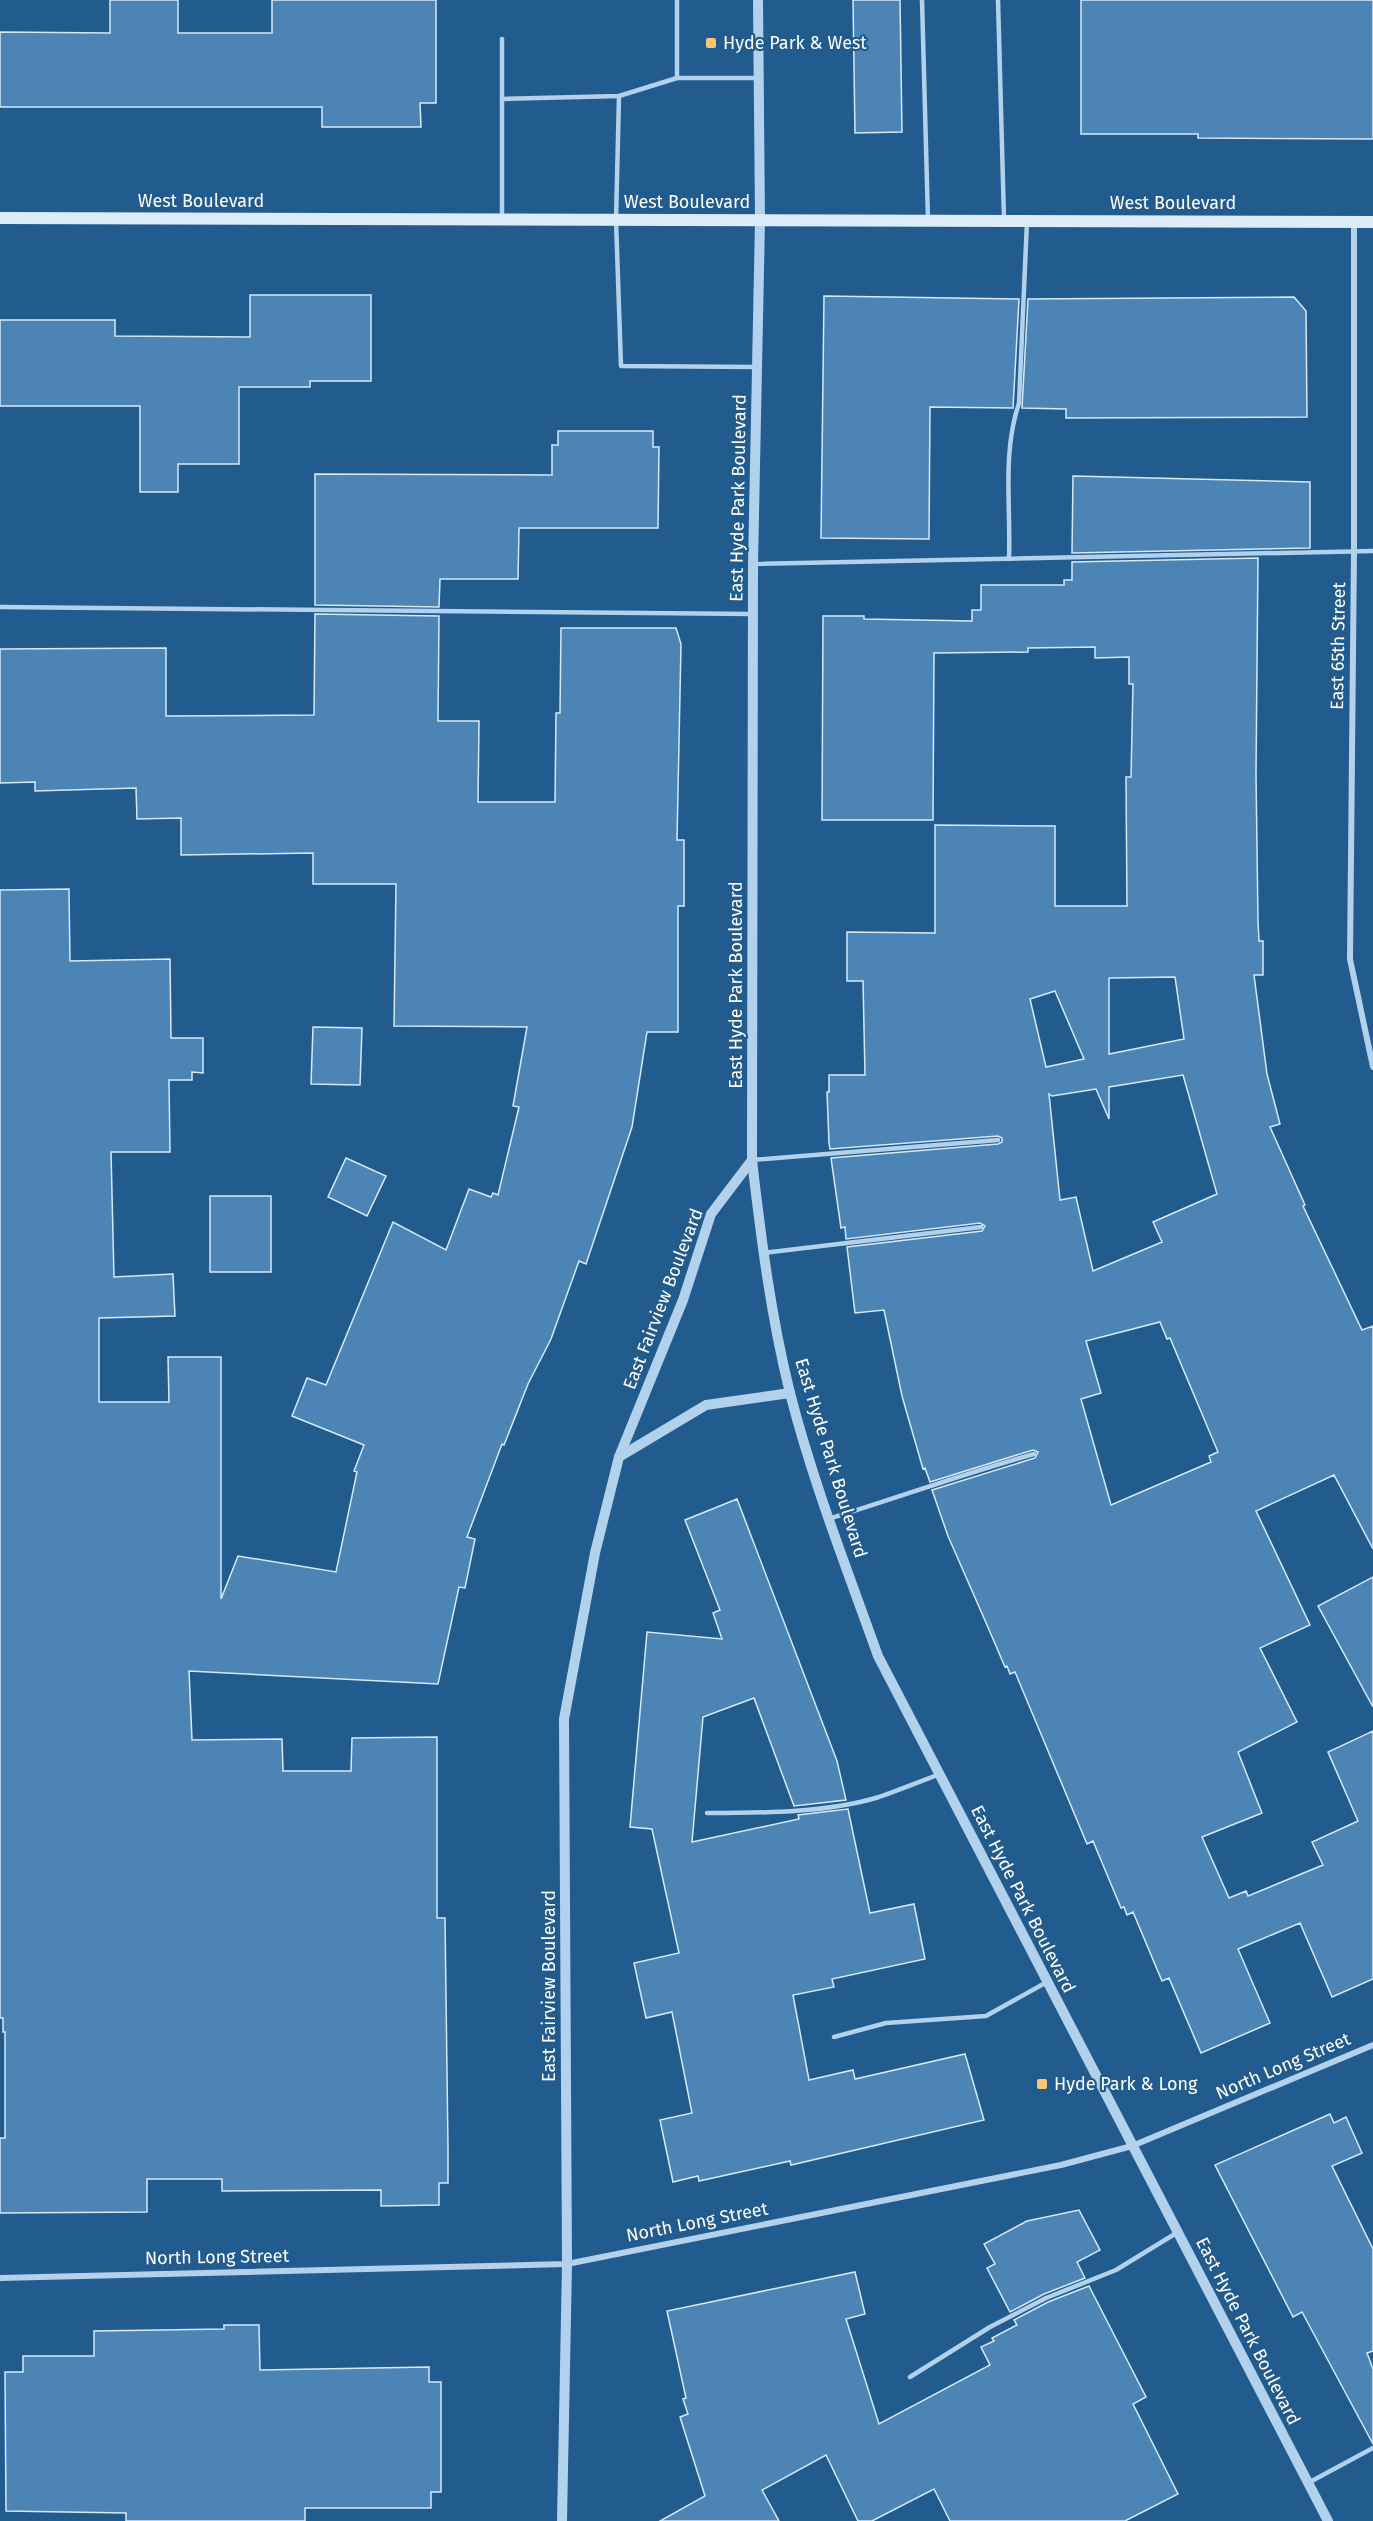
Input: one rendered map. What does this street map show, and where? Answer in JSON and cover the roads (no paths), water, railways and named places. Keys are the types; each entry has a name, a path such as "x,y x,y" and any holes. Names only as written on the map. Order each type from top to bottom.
{"main road":[{"name":"West Boulevard","path":"0,218 1373,222"}],"street":[{"name":"East Hyde Park Boulevard","path":"758,0 760,221 753,564 752,1160 763,1253 790,1393 828,1519 878,1656 1328,2521"},
{"name":"East 65th Street","path":"1354,222 1350,959 1373,1067"},
{"name":"East Fairview Boulevard","path":"563,2519 567,2264 564,1719 595,1552 619,1457 682,1300 711,1214 752,1160"},
{"path":"619,1457 706,1405 790,1393"},
{"name":"North Long Street","path":"0,2278 567,2264 1061,2165 1132,2146 1373,2045"}],"lane":[{"path":"677,0 677,78"},
{"path":"922,0 928,220"},
{"path":"998,0 1004,221"},
{"path":"502,39 502,219"},
{"path":"502,99 619,96 677,78 759,78"},
{"path":"619,96 616,219 621,366 757,367"},
{"path":"1009,559 1007,465 1012,423 1019,403 1027,220"},
{"path":"753,564 1373,551"},
{"path":"0,608 753,614"},
{"path":"752,1160 998,1140"},
{"path":"763,1253 981,1227"},
{"path":"828,1519 895,1499 981,1468 1034,1454"},
{"path":"707,1813 749,1813 828,1806 877,1797 940,1774"},
{"path":"834,2037 886,2023 986,2016 1047,1982"},
{"path":"910,2377 990,2326 1046,2298 1116,2270 1178,2232"},
{"path":"1308,2483 1373,2448"}],"place":[{"name":"Hyde Park & West","path":"711,43"},
{"name":"Hyde Park & Long","path":"1042,2084"}]}
